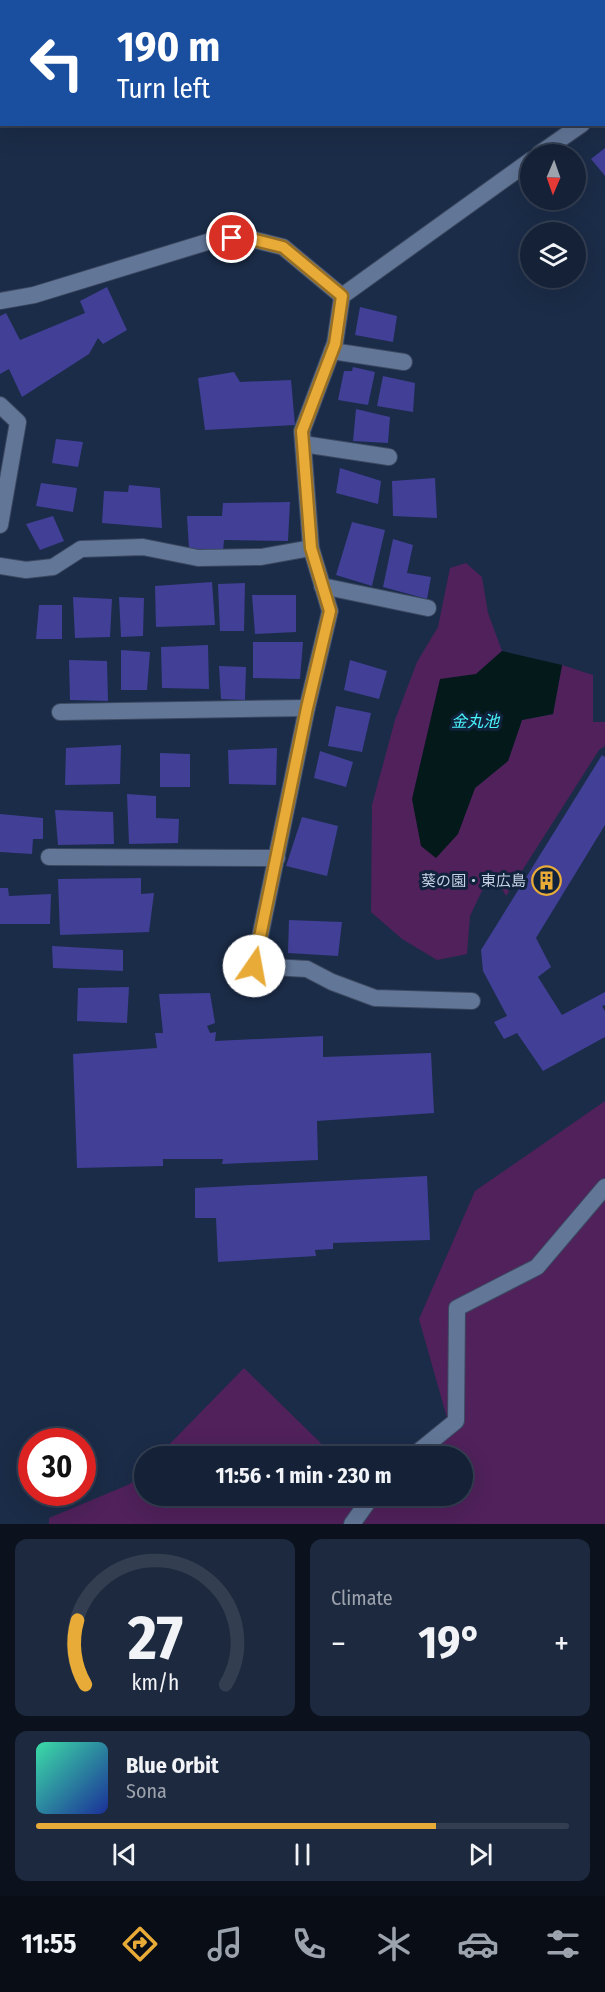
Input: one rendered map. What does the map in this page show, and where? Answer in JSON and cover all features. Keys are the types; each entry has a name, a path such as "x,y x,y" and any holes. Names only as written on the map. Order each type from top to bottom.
{"street":[{"path":"553,144 579,126"},
{"path":"472,1002 375,998 332,982 307,969 254,966 307,708 330,611 311,548 302,431 332,351 342,296 520,168"},
{"path":"0,301 34,295 217,239 247,238 283,247 342,296"},
{"path":"332,351 404,362"},
{"path":"0,405 18,422 0,525"},
{"path":"303,444 388,457"},
{"path":"0,567 26,570 53,567 81,549 143,547 198,558 261,557 311,548"},
{"path":"322,586 429,608"},
{"path":"60,712 307,708"},
{"path":"49,857 277,858"},
{"path":"425,1446 456,1421 457,1308 537,1267 605,1187"},
{"path":"352,1524 365,1506"}],"shaded area":[{"path":"466,563 482,577 488,613 502,651 476,674 435,857 458,833 475,788 508,761 522,720 553,714 562,665 593,675 593,722 605,722 605,746 599,750 506,896 492,870 470,916 467,954 437,960 402,939 371,912 372,805 395,720 417,662 438,627 450,568"},
{"path":"605,1101 605,1524 49,1524 49,1518 78,1506 96,1506 96,1498 134,1480 134,1506 473,1506 473,1446 418,1446 449,1425 419,1319 475,1191"},
{"path":"244,1368 324,1446 168,1446"}],"water":[{"name":"金丸池","path":"502,651 562,665 553,714 522,720 508,761 475,788 458,834 436,858 421,846 412,799 440,679 476,674"}],"building":[{"path":"605,148 605,176 591,159"},
{"path":"107,287 127,330 103,344 98,338 89,354 22,397 9,369 0,374 0,316 6,313 20,340 85,313 80,301"},
{"path":"360,307 397,316 393,342 355,335"},
{"path":"353,367 375,372 368,405 338,400 344,371 352,371"},
{"path":"234,372 240,382 291,380 295,425 205,430 198,378"},
{"path":"383,376 415,383 413,412 377,406"},
{"path":"356,409 390,417 388,443 353,441"},
{"path":"56,439 83,442 78,467 52,463"},
{"path":"340,468 381,481 378,504 336,493"},
{"path":"435,478 437,518 393,516 392,481"},
{"path":"41,483 77,488 73,512 36,506"},
{"path":"129,485 160,488 162,528 102,523 104,491 128,492"},
{"path":"290,502 288,541 224,540 223,551 189,549 187,516 222,516 223,503"},
{"path":"53,516 64,541 40,550 26,524"},
{"path":"352,522 385,530 372,586 336,575"},
{"path":"393,539 413,545 407,573 431,577 427,599 383,587"},
{"path":"212,582 215,625 156,627 155,586"},
{"path":"245,583 244,631 220,631 218,584"},
{"path":"252,595 296,595 296,632 255,634"},
{"path":"73,597 112,599 110,637 75,638"},
{"path":"119,597 144,598 143,636 121,637"},
{"path":"39,605 62,605 62,639 36,639"},
{"path":"253,642 303,642 300,679 253,678"},
{"path":"208,645 209,689 162,688 161,647"},
{"path":"121,650 150,652 147,690 121,690"},
{"path":"69,660 107,661 108,701 70,700"},
{"path":"350,660 387,671 379,699 344,690"},
{"path":"219,666 246,667 245,700 221,699"},
{"path":"336,706 371,713 362,752 328,746"},
{"path":"121,745 120,784 65,785 66,748"},
{"path":"277,748 276,785 229,784 228,750"},
{"path":"320,751 353,762 346,787 314,778"},
{"path":"160,753 190,754 190,787 160,787"},
{"name":"葵の園・東広島","path":"602,755 605,757 605,825 536,938 551,967 538,977 562,1015 605,992 605,1005 602,1006 605,1011 605,1037 543,1071 517,1033 504,1039 494,1022 507,1016 483,971 481,950"},
{"path":"127,794 156,796 156,818 179,819 178,843 129,844"},
{"path":"55,810 113,812 114,844 58,845"},
{"path":"0,814 43,818 43,839 33,839 32,854 0,852"},
{"path":"302,817 338,826 327,876 286,866"},
{"path":"141,878 141,894 154,893 149,932 60,935 58,879"},
{"path":"0,888 8,888 9,896 51,894 50,924 0,924"},
{"path":"289,920 342,922 338,956 288,953"},
{"path":"52,946 123,950 123,971 53,968"},
{"path":"129,987 127,1023 77,1021 78,988"},
{"path":"210,993 215,1023 207,1026 210,1033 216,1032 215,1041 323,1036 323,1057 431,1053 434,1113 317,1121 318,1160 222,1164 223,1159 163,1159 163,1166 77,1168 73,1054 157,1048 155,1033 163,1033 159,994"},
{"path":"427,1176 430,1240 333,1243 333,1249 315,1250 316,1256 218,1262 216,1218 195,1218 195,1188"}],"place":[{"name":"葵の園・東広島","path":"547,881"}],"route":[{"path":"232,238 247,238 283,247 342,296 335,344 302,431 311,548 330,611 307,708 254,966"}]}
